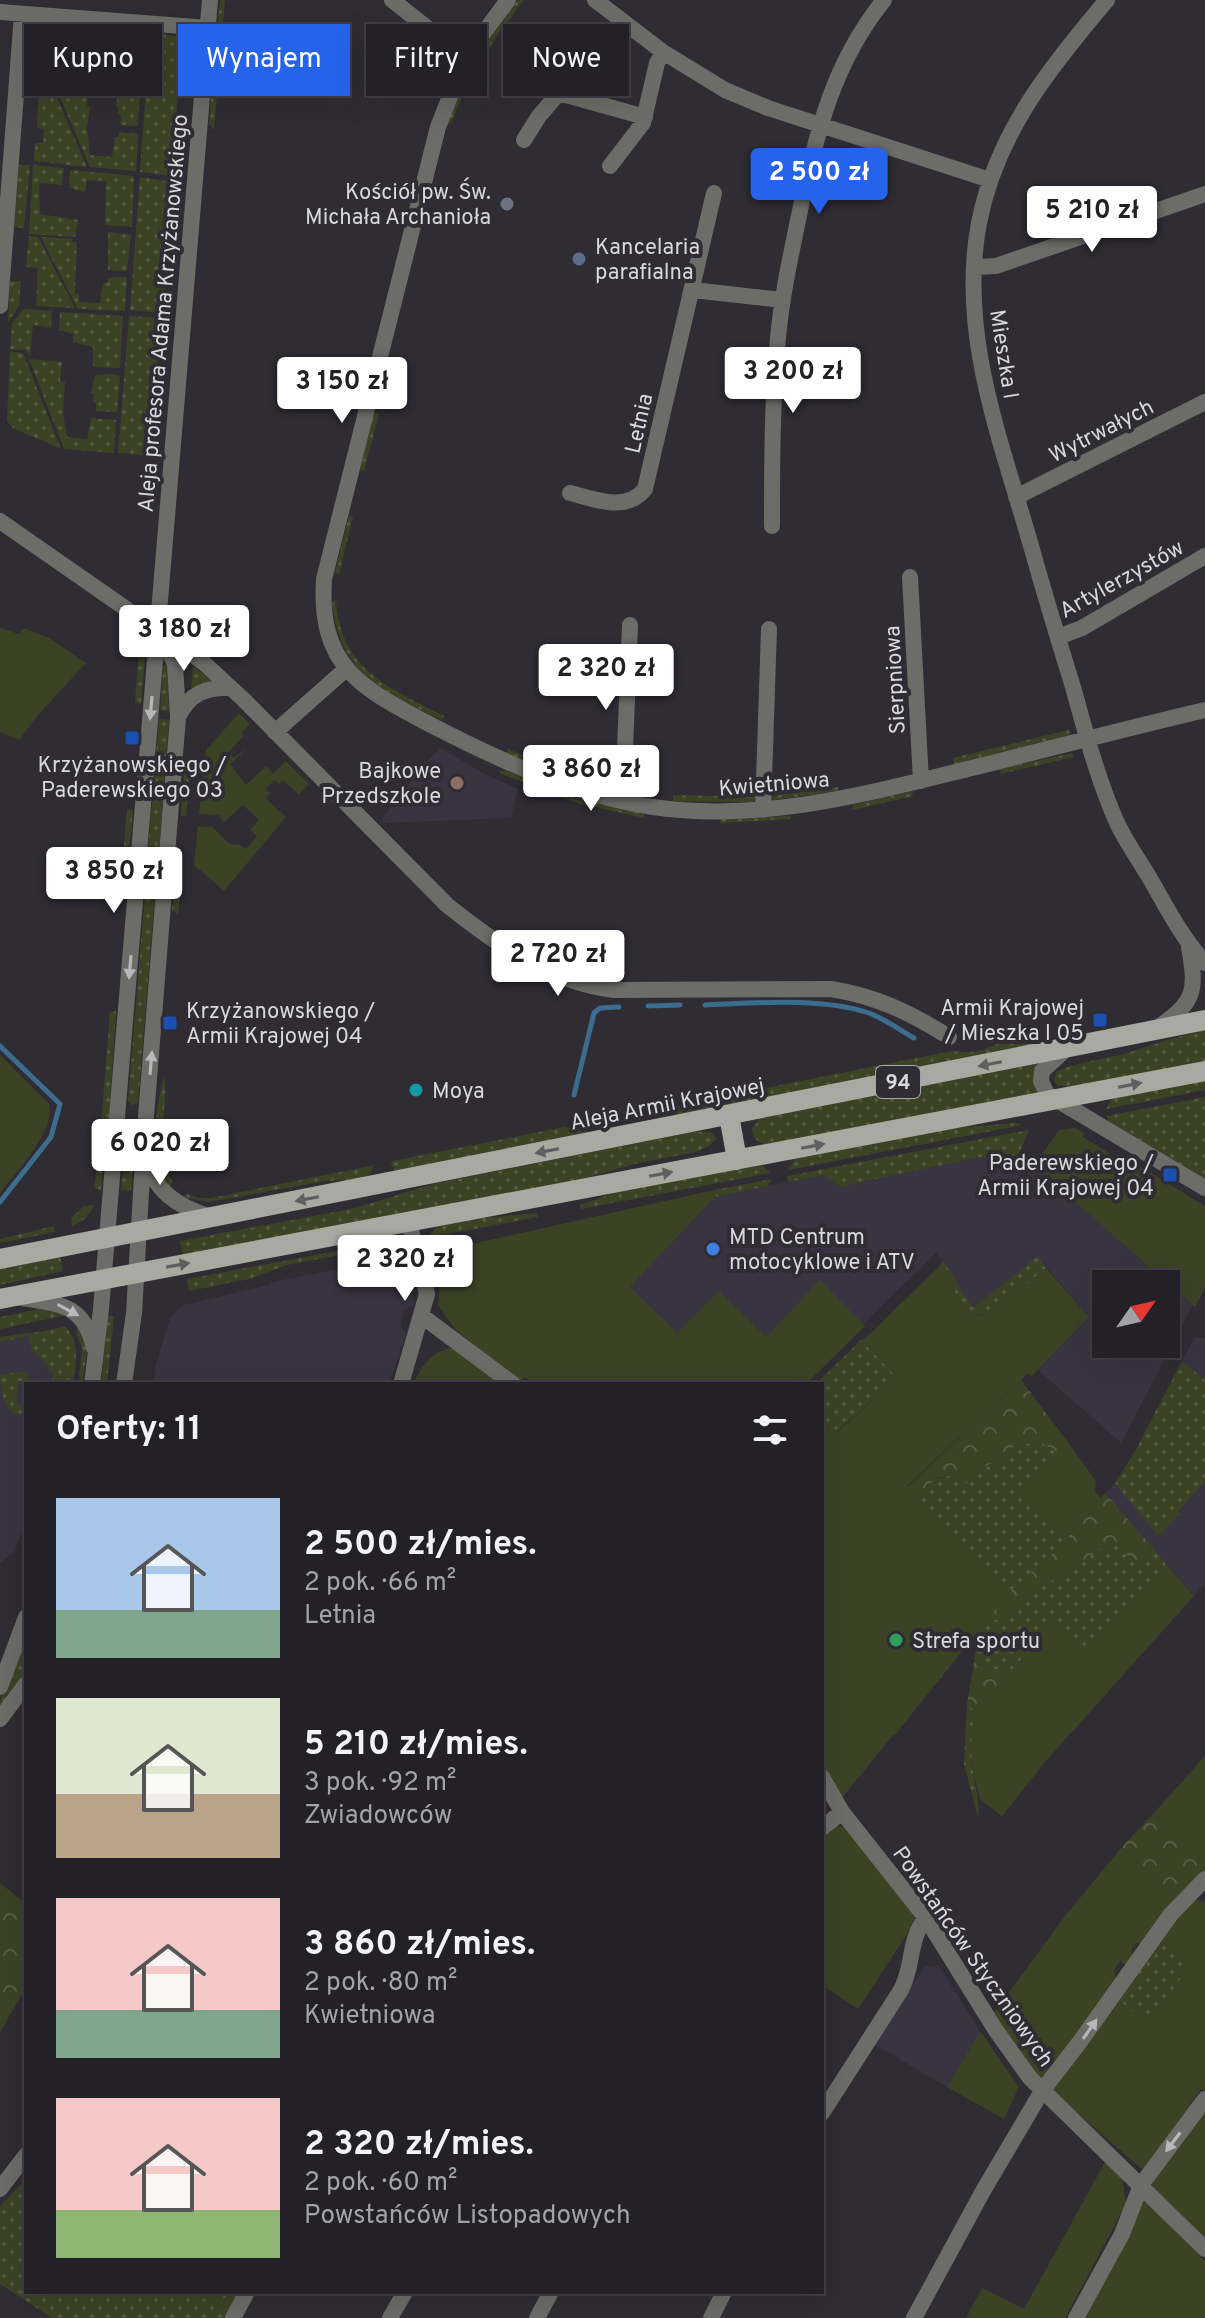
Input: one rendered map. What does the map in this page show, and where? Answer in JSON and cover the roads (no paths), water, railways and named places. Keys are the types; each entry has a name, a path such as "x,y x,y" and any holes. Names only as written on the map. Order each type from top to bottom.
{"main road":[{"name":"Aleja Armii Krajowej","path":"0,1259 1205,1020"},
{"name":"94","path":"7,1298 1205,1071"},
{"path":"729,1115 737,1160"}],"street":[{"name":"Aleja profesora Adama Krzyżanowskiego","path":"208,24 210,0"},
{"path":"392,0 422,24"},
{"path":"487,28 508,0"},
{"path":"595,0 663,52 725,90 990,180"},
{"path":"772,526 773,401 782,300 819,124 855,40 884,0"},
{"name":"Mieszka I","path":"1107,0 1060,56 1007,136 990,180 979,222 974,267 974,314 991,410 1105,792 1121,831 1189,946 1205,963"},
{"path":"0,12 178,24"},
{"path":"0,306 22,14"},
{"path":"610,166 643,123 657,63 663,52"},
{"path":"524,140 559,93 645,117"},
{"name":"Aleja profesora Adama Krzyżanowskiego","path":"106,1238 202,96"},
{"path":"275,732 346,669 327,628 324,579 438,127 450,96"},
{"name":"Letnia","path":"570,493 620,503 636,498 645,489 714,193"},
{"path":"974,267 996,266 1205,194"},
{"path":"693,290 782,300"},
{"name":"Wytrwałych","path":"1016,497 1205,402"},
{"path":"0,521 204,663 447,905 481,932 547,972 586,987 614,990 831,989 857,993 909,1011 949,1037"},
{"name":"Artylerzystów","path":"1058,637 1082,628 1205,556"},
{"name":"Sierpniowa","path":"910,577 921,781"},
{"path":"623,800 630,625"},
{"path":"763,810 769,629"},
{"path":"124,1382 136,1273 178,717 175,664 158,631"},
{"name":"Kwietniowa","path":"346,669 379,698 497,757 557,783 656,807 763,810 831,801 1087,739"},
{"path":"178,717 184,705 198,693 212,688 231,688"},
{"path":"1087,739 1205,710"},
{"name":"Mieszka I","path":"1152,1031 1179,1012 1191,997 1194,974 1189,946"},
{"path":"1066,1049 1042,1071 1043,1089 1205,1188"},
{"path":"119,1095 122,1105 130,1114 139,1112 147,1102"},
{"path":"144,1141 148,1165 165,1193 188,1210 212,1217"},
{"path":"402,1382 427,1294 409,1222"},
{"path":"92,1382 106,1238"},
{"path":"7,1298 54,1303 75,1312 88,1327 96,1356"},
{"path":"422,1316 511,1382"},
{"path":"0,1687 24,1622"},
{"path":"0,1719 24,1687"},
{"name":"Powstańców Styczniowych","path":"824,1780 842,1812 926,1918 1011,2053 1042,2091 1072,2116 1205,2249"},
{"path":"824,1826 842,1812"},
{"path":"914,2318 1042,2091 1072,2054 1171,1914 1205,1879"},
{"path":"824,2110 908,1977 916,1929 926,1918"},
{"path":"1076,2318 1122,2234 1141,2185 1205,2099"},
{"path":"0,2189 24,2158"},
{"path":"233,2318 246,2294"},
{"path":"390,2318 404,2294"},
{"path":"537,2318 550,2294"},
{"path":"711,2318 723,2294"}],"waterway":[{"path":"705,1005 788,1002 850,1008 887,1021 914,1038"},
{"path":"648,1006 680,1005"},
{"path":"574,1095 594,1013 600,1008 619,1007"},
{"path":"0,1046 60,1104 51,1137 0,1202"}],"place":[{"name":"Kościół pw. Św. Michała Archanioła","path":"507,204"},
{"name":"Kancelaria parafialna","path":"579,259"},
{"name":"Krzyżanowskiego / Paderewskiego 03","path":"132,738"},
{"name":"Bajkowe Przedszkole","path":"457,783"},
{"name":"Armii Krajowej / Mieszka I 05","path":"1100,1020"},
{"name":"Krzyżanowskiego / Armii Krajowej 04","path":"170,1023"},
{"name":"Moya","path":"416,1090"},
{"name":"Paderewskiego / Armii Krajowej 04","path":"1170,1175"},
{"name":"MTD Centrum motocyklowe i ATV","path":"713,1249"},
{"name":"Strefa sportu","path":"896,1640"}]}
